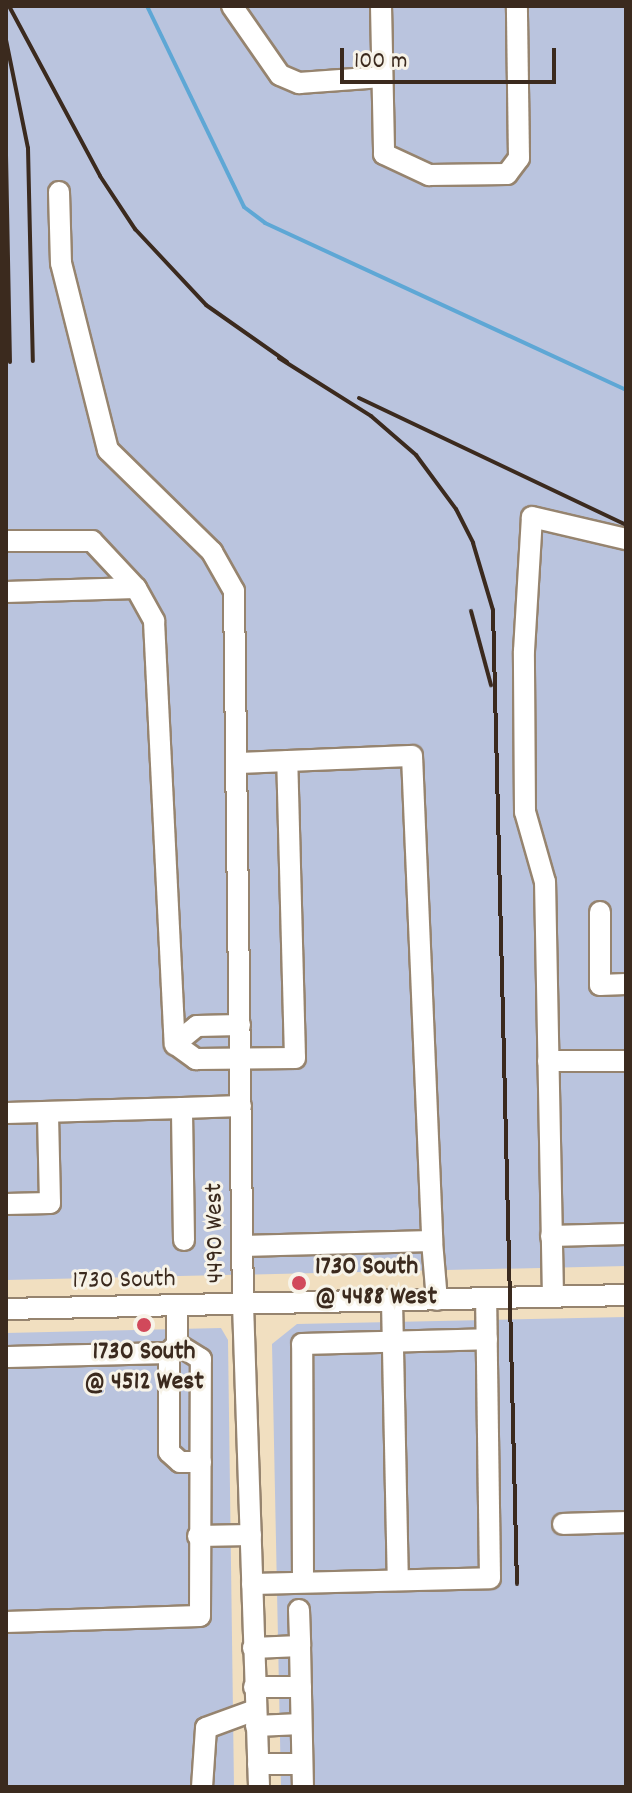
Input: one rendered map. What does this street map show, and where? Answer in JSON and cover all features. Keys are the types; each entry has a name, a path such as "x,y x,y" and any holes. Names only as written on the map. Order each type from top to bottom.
{"street":[{"path":"232,6 280,75 299,83 382,77"},
{"path":"381,6 384,154 429,175 507,174 519,158 517,6"},
{"name":"4490 West","path":"59,192 61,263 108,450 225,568 234,591 243,1304 259,1787"},
{"path":"553,1297 545,882 525,812 524,651 532,517 626,539"},
{"path":"6,541 92,541 136,588 154,621 175,1044"},
{"path":"6,592 136,588"},
{"path":"237,763 412,756 437,1300"},
{"path":"175,1044 196,1059 295,1058 287,761"},
{"path":"600,912 600,985 626,984"},
{"path":"175,1044 197,1026 240,1025"},
{"path":"548,1061 626,1061"},
{"path":"6,1113 241,1106"},
{"path":"182,1108 184,1240"},
{"path":"6,1204 50,1203 48,1112"},
{"path":"551,1236 626,1234"},
{"path":"242,1246 432,1241"},
{"name":"1730 South","path":"6,1309 626,1295"},
{"path":"252,1584 490,1578 486,1298"},
{"path":"392,1301 398,1580"},
{"path":"177,1306 169,1452 180,1462 201,1462"},
{"path":"303,1582 299,1347 310,1341 487,1339"},
{"path":"6,1357 173,1348 201,1359 200,1616 6,1622"},
{"path":"563,1524 626,1522"},
{"path":"198,1536 251,1535"},
{"path":"299,1610 303,1787"},
{"path":"253,1648 300,1646"},
{"path":"254,1687 301,1687"},
{"path":"202,1787 206,1728 255,1718 301,1724"},
{"path":"258,1764 302,1764"}],"shaded area":[{"path":"6,6 626,6 626,1266 6,1280"},
{"path":"626,1317 626,1787 281,1787 272,1344 297,1324"},
{"path":"221,1328 228,1340 234,1787 6,1787 6,1333"}],"waterway":[{"path":"147,6 244,207 265,223 626,390"}],"railway":[{"path":"9,6 100,176 135,229 206,305 287,362"},
{"path":"6,40 28,148 33,361"},
{"path":"6,155 10,362"},
{"path":"279,358 371,416 416,455 456,509 473,543 493,610 517,1584"},
{"path":"359,398 626,525"},
{"path":"471,611 491,685"}],"place":[{"name":"1730 South @ 4488 West","path":"299,1283"},
{"name":"1730 South @ 4512 West","path":"144,1325"}]}
